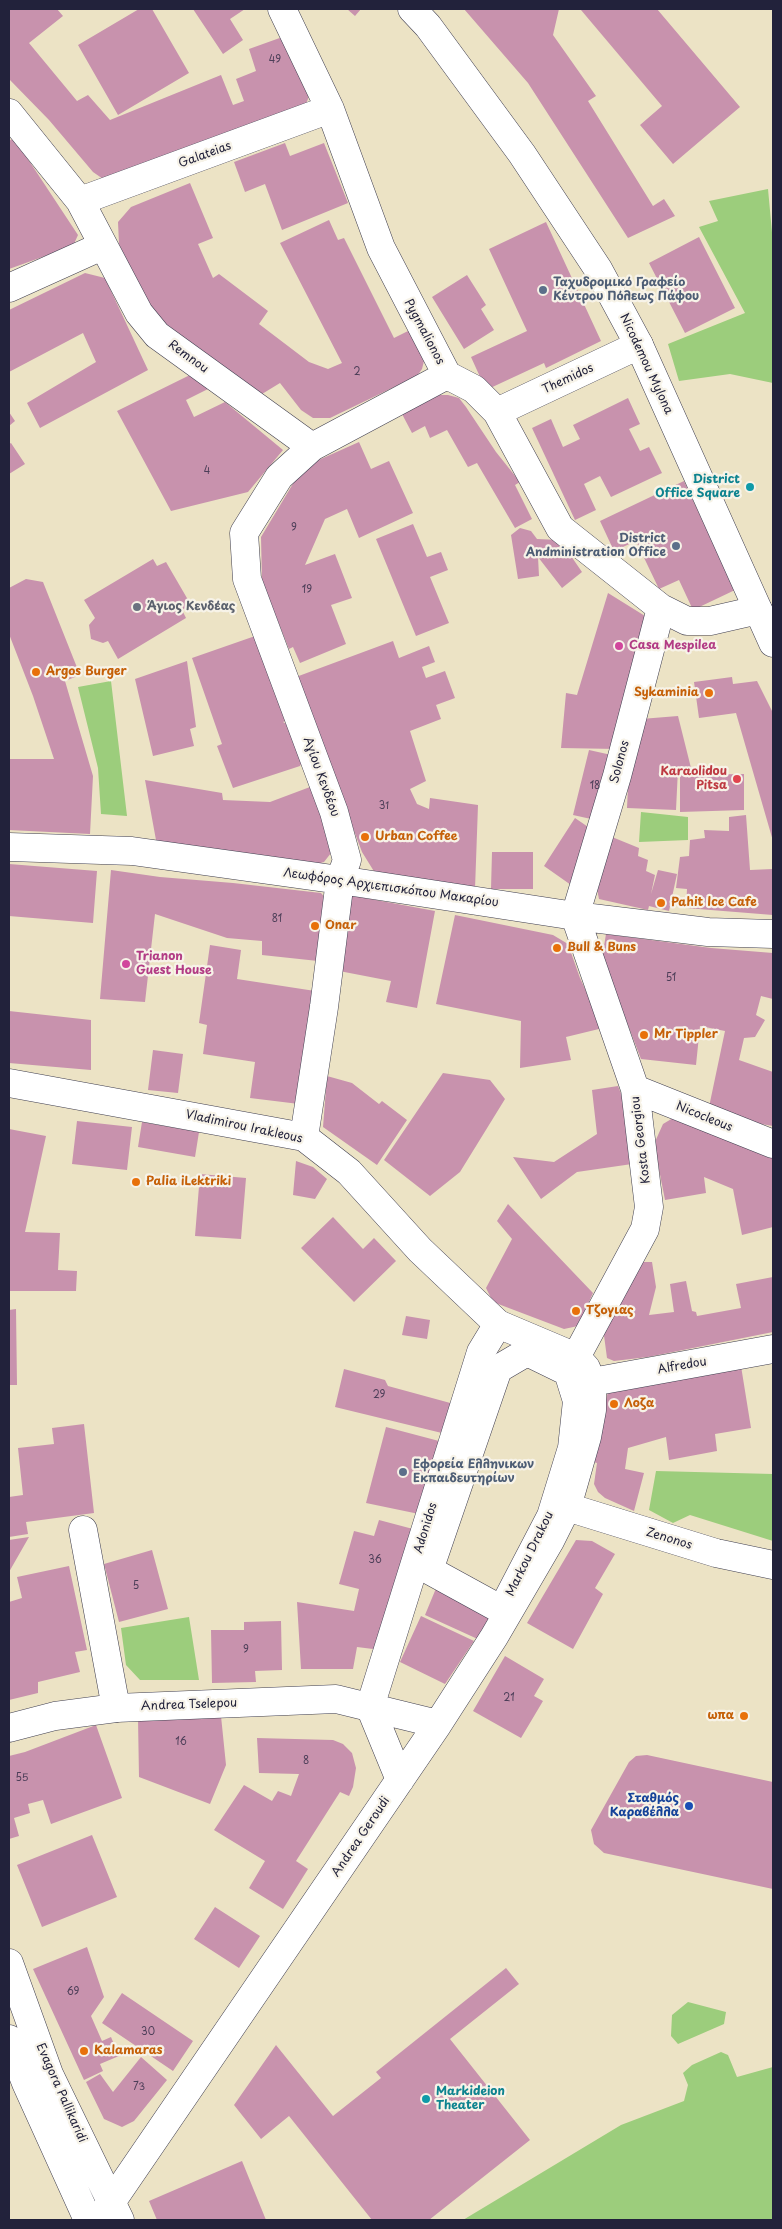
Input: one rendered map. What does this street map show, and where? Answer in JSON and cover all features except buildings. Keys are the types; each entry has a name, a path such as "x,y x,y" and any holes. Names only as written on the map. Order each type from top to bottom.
{"street":[{"name":"Pygmalionos","path":"282,9 330,109 380,248 447,375 474,389 497,412 560,528 661,608 687,620 710,621 758,610"},
{"name":"Nicodemou Mylona","path":"412,9 428,26 527,162 598,269 639,345 773,643"},
{"name":"Galateias","path":"80,201 330,109"},
{"name":"Remnou","path":"9,113 80,201 102,246 139,313 157,335 312,448"},
{"path":"9,288 102,246"},
{"name":"Themidos","path":"497,412 639,345"},
{"path":"312,448 447,375"},
{"name":"Αγίου Κενδέου","path":"304,1137 320,1036 340,880 347,860 334,812 247,579 244,533 280,478 312,448"},
{"name":"Solonos","path":"575,916 617,776 661,608"},
{"name":"Λεωφόρος Αρχιεπισκόπου Μακαρίου","path":"9,847 132,851 340,880 575,916 708,932 773,934"},
{"name":"Kosta Georgiou","path":"575,916 635,1089 649,1207 645,1229 576,1357"},
{"name":"Vladimirou Irakleous","path":"9,1083 304,1137 349,1172 420,1250 498,1324"},
{"name":"Nicocleous","path":"635,1089 773,1144"},
{"path":"498,1324 576,1357 586,1368 592,1382"},
{"name":"Adonidos","path":"370,1706 481,1352 498,1324"},
{"name":"Alfredou","path":"592,1382 773,1349"},
{"name":"Markou Drakou","path":"527,1352 568,1372 577,1401 572,1448 551,1516 502,1610 428,1570 498,1368 527,1352"},
{"name":"Andrea Geroudi","path":"110,2214 438,1724 494,1637 550,1541 567,1507 587,1437 592,1410 592,1382"},
{"name":"Zenonos","path":"567,1507 716,1553 773,1565"},
{"path":"83,1530 116,1708"},
{"name":"Andrea Tselepou","path":"9,1728 55,1716 116,1708 336,1699 438,1724"},
{"path":"370,1706 400,1780"},
{"name":"Evagora Pallikaridi","path":"9,1963 49,2074 110,2214"},
{"path":"9,2039 26,2083 88,2220"}],"green space":[{"path":"768,189 773,243 773,383 730,374 679,381 668,344 745,313 699,227 718,221 709,201"},
{"path":"111,681 127,816 101,814 98,768 78,687"},
{"path":"641,812 688,817 688,840 639,842"},
{"path":"656,1471 773,1474 773,1541 690,1515 673,1523 649,1510"},
{"path":"189,1617 199,1680 140,1680 126,1665 121,1628"},
{"path":"688,2002 726,2012 724,2024 678,2044 671,2036 672,2015"},
{"path":"721,2052 728,2055 737,2077 773,2067 773,2220 463,2220 621,2125 684,2101 688,2085 683,2073 692,2065"}],"place":[{"name":"Ταχυδρομικό Γραφείο Κέντρου Πόλεως Πάφου","path":"543,290"},
{"name":"District Office Square","path":"750,487"},
{"name":"District Andministration Office","path":"676,546"},
{"name":"Άγιος Κενδέας","path":"137,607"},
{"name":"Casa Mespilea","path":"619,646"},
{"name":"Argos Burger","path":"36,672"},
{"name":"Sykaminia","path":"709,693"},
{"name":"Karaolidou Pitsa","path":"737,779"},
{"name":"Urban Coffee","path":"365,837"},
{"name":"Pahit Ice Cafe","path":"661,903"},
{"name":"Onar","path":"315,926"},
{"name":"Bull & Buns","path":"557,948"},
{"name":"Trianon Guest House","path":"126,964"},
{"name":"Mr Tippler","path":"644,1035"},
{"name":"Palia iLektriki","path":"136,1182"},
{"name":"Τζογιας","path":"576,1311"},
{"name":"Λοζα","path":"614,1404"},
{"name":"Εφορεία Ελληνικων Εκπαιδευτηρίων","path":"403,1472"},
{"name":"ωπα","path":"744,1716"},
{"name":"Σταθμός Καραβέλλα","path":"689,1806"},
{"name":"Kalamaras","path":"84,2051"},
{"name":"Markideion Theater","path":"426,2099"}]}
